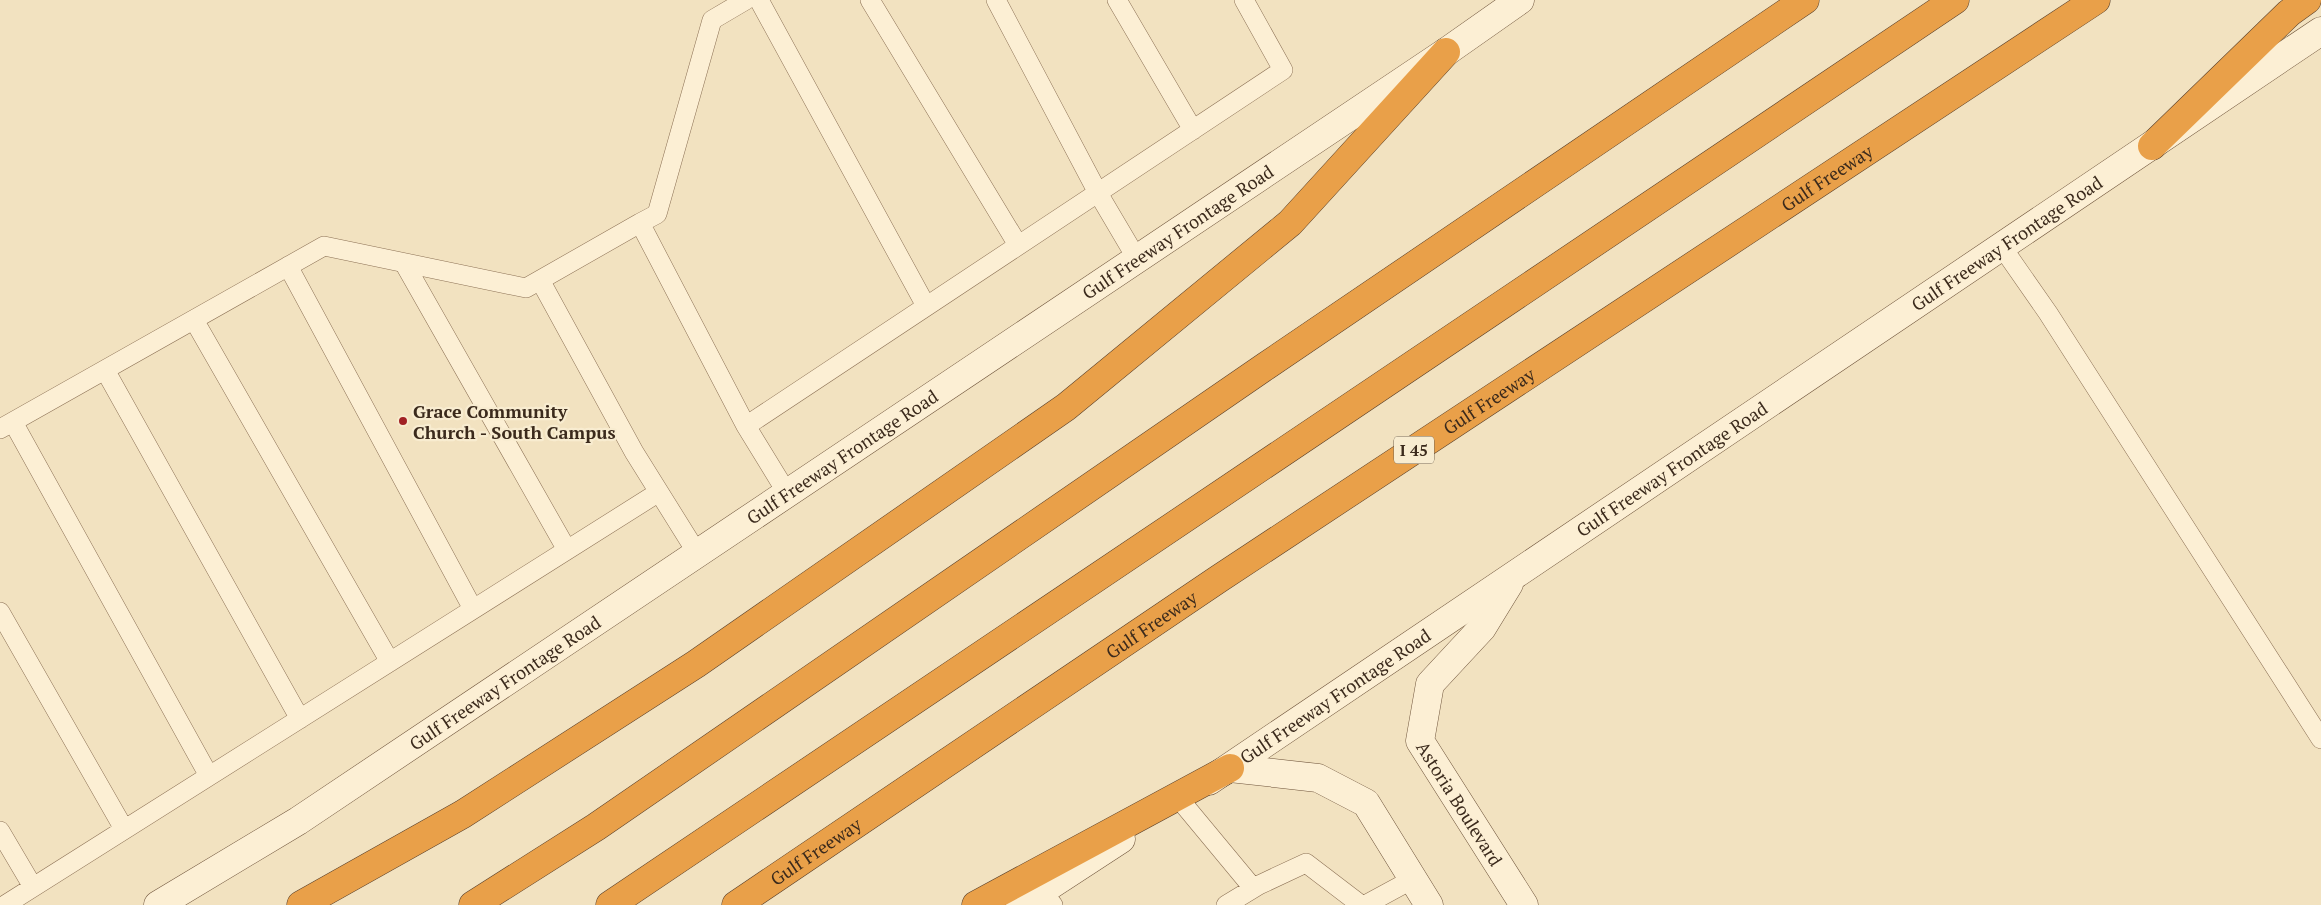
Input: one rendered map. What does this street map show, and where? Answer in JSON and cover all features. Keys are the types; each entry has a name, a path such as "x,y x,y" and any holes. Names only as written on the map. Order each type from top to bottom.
{"highway":[{"path":"473,905 596,827 1804,0"},
{"path":"610,905 1955,0"},
{"name":"Gulf Freeway","path":"736,905 1237,567 2096,0"},
{"path":"2152,146 2289,14 2307,0"},
{"path":"302,905 463,814 687,669 1066,407 1290,224 1446,52"},
{"path":"976,905 1230,768"}],"main road":[{"name":"Gulf Freeway Frontage Road","path":"158,905 298,821 1446,52 1520,0"},
{"name":"Gulf Freeway Frontage Road","path":"1038,900 1180,800 2321,31"},
{"name":"Astoria Boulevard","path":"1514,576 1482,628 1430,684 1420,741 1524,905"},
{"path":"1230,768 1318,778 1366,803 1429,905"}],"lane":[{"path":"210,776 7,426 324,246 526,288 657,214 712,20 746,0"},
{"path":"759,0 926,306"},
{"path":"870,0 1018,245"},
{"path":"996,0 1098,193 1137,258"},
{"path":"1117,0 1193,130"},
{"path":"746,426 1283,70 1244,0"},
{"path":"640,223 746,426 787,493"},
{"path":"2002,247 2048,313 2321,739"},
{"path":"404,262 567,550"},
{"path":"288,266 473,610"},
{"path":"540,280 634,452 697,553"},
{"path":"194,320 390,662"},
{"path":"105,370 300,719"},
{"path":"4,905 659,492"},
{"path":"0,612 124,829"},
{"path":"1180,800 1253,888"},
{"path":"0,831 32,887"},
{"path":"1226,905 1253,888 1306,863 1360,905"},
{"path":"1365,905 1413,879"}],"place":[{"name":"Grace Community Church - South Campus","path":"403,421"}]}
